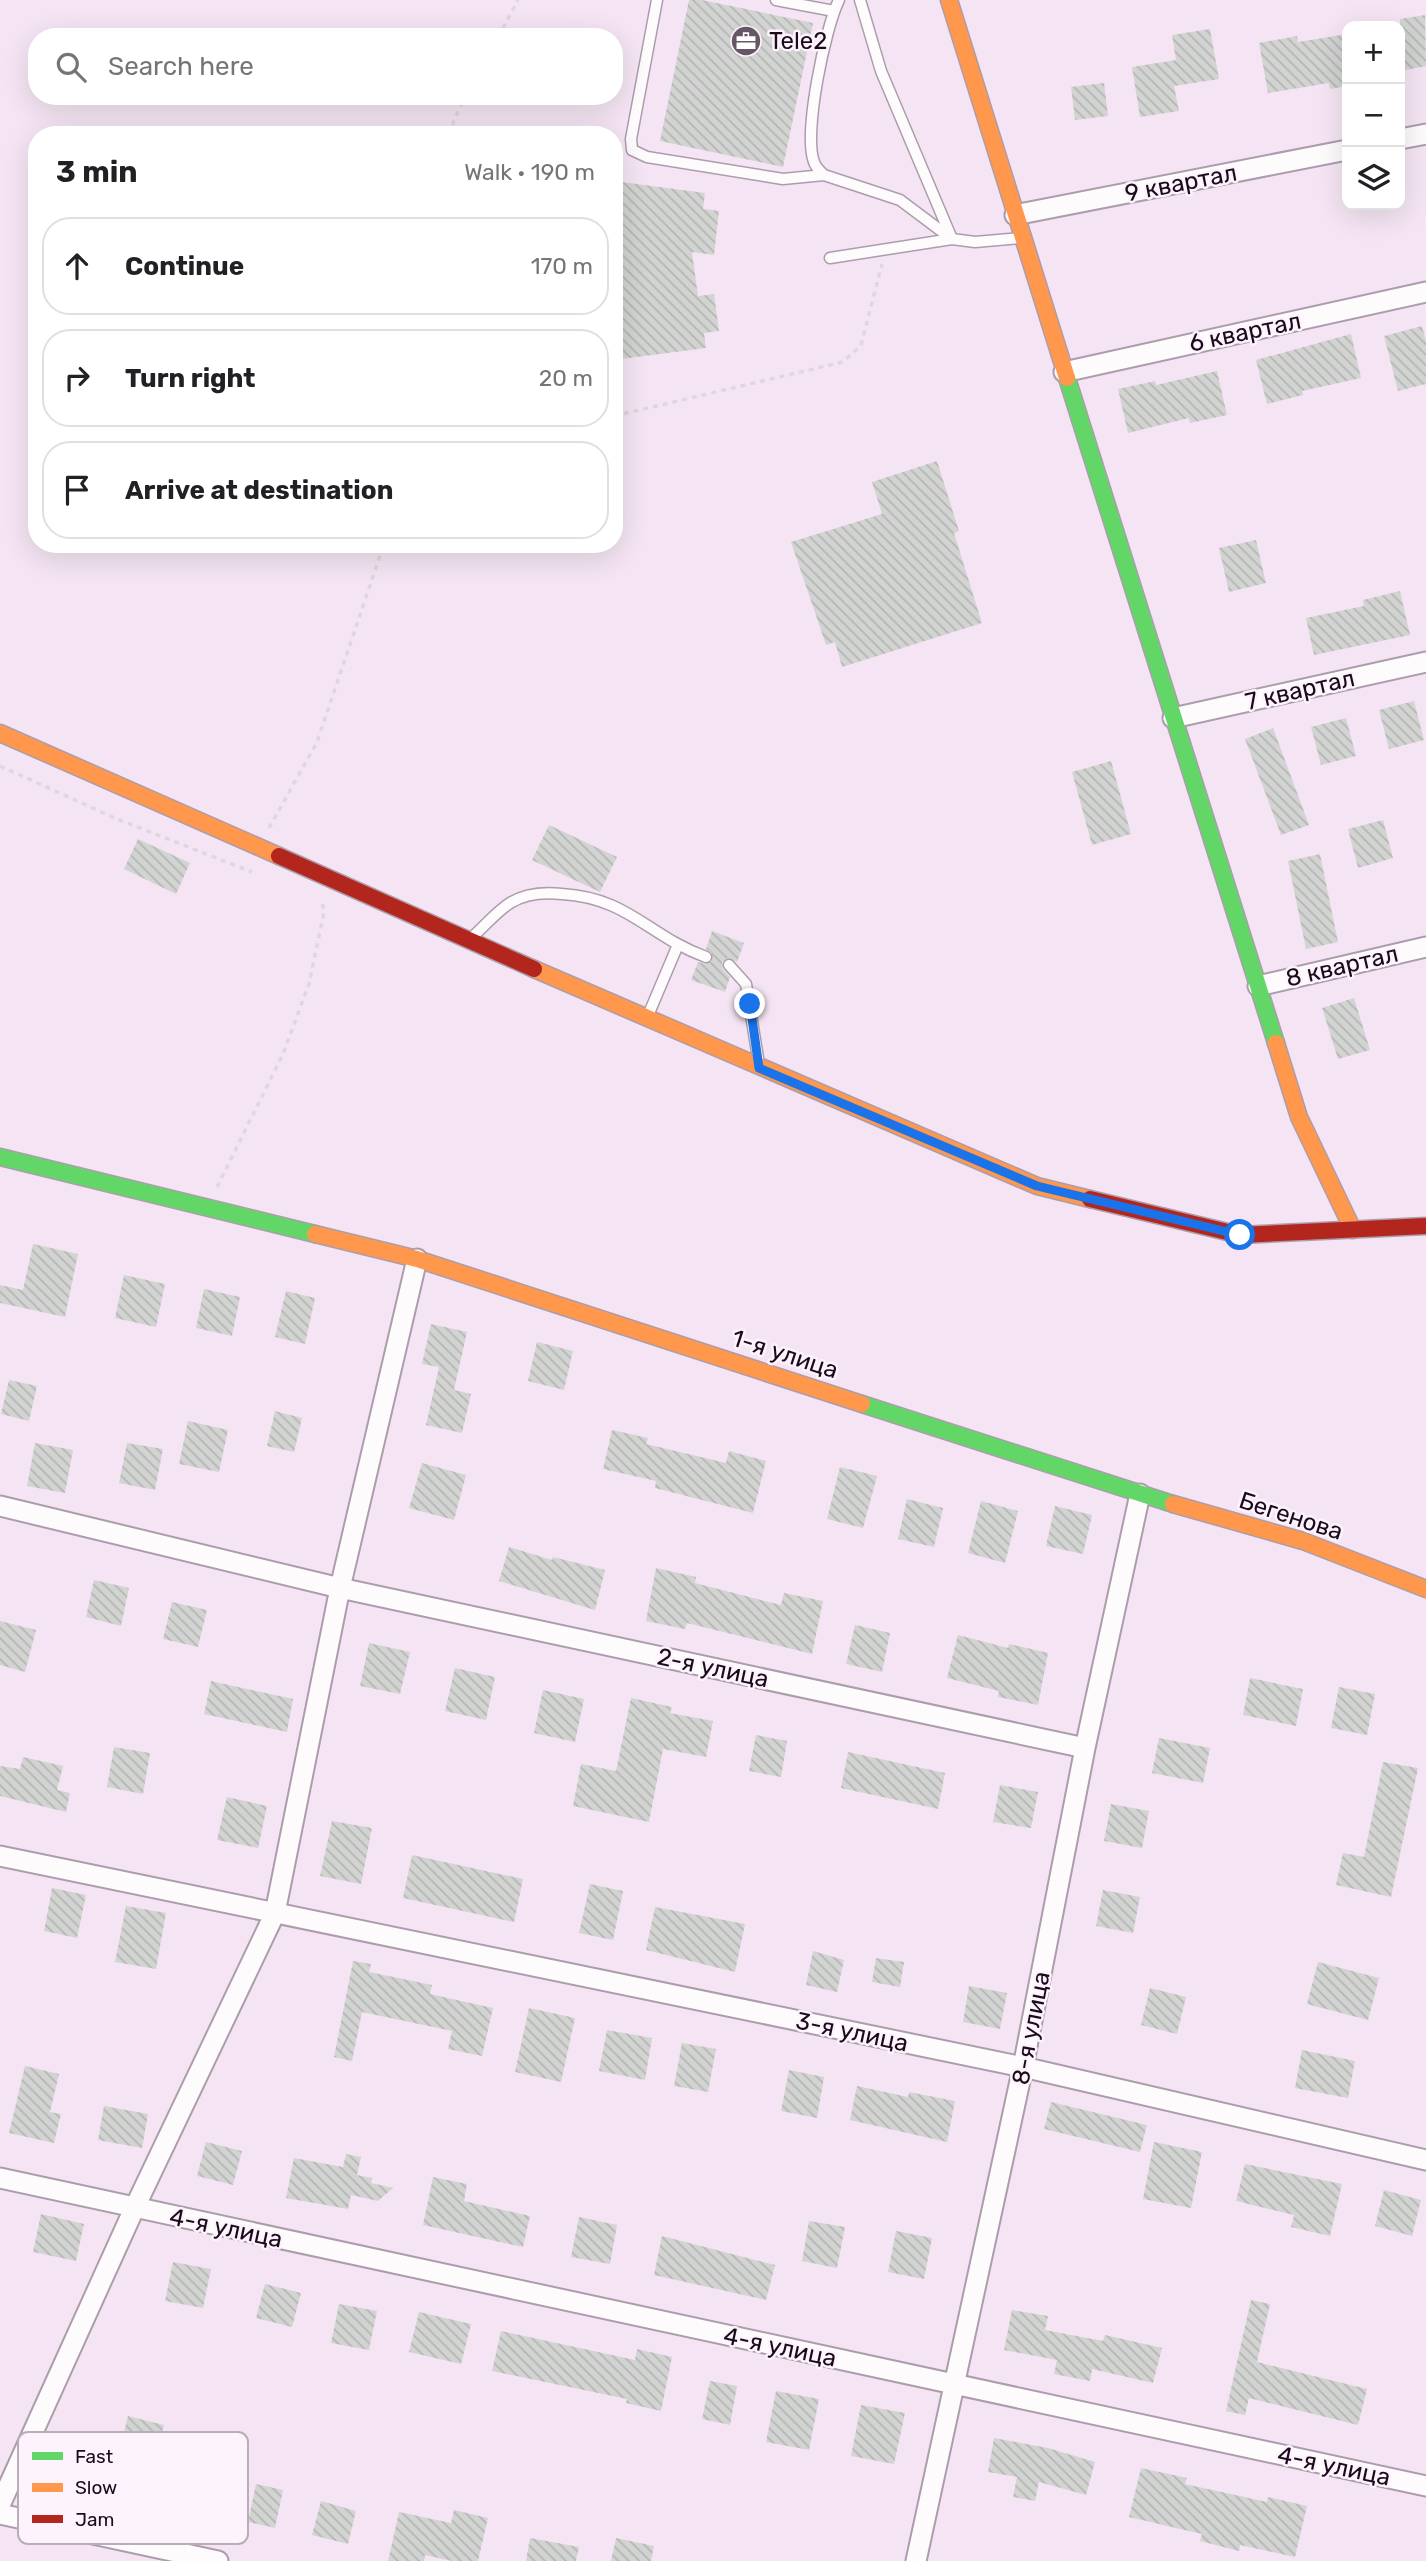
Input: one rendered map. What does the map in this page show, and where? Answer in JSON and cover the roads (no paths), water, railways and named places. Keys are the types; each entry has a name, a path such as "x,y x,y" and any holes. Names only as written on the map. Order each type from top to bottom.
{"street":[{"path":"948,0 1299,1117 1353,1230"},
{"path":"1405,138 1426,134"},
{"name":"9 квартал","path":"1015,215 1342,151"},
{"name":"6 квартал","path":"1064,372 1426,292"},
{"name":"7 квартал","path":"1173,718 1426,662"},
{"path":"0,733 759,1068 1037,1186 1240,1235 1426,1226"},
{"name":"8 квартал","path":"1258,986 1426,947"},
{"name":"1-я улица","path":"0,1157 417,1259 1140,1494"},
{"path":"33,2432 134,2209 275,1913 340,1588 417,1259"},
{"name":"Бегенова","path":"1140,1494 1303,1541 1426,1589"},
{"name":"8-я улица","path":"916,2561 1023,2067 1085,1748 1140,1494"},
{"name":"2-я улица","path":"0,1506 340,1588 1085,1748"},
{"name":"3-я улица","path":"0,1856 1023,2067 1426,2160"},
{"name":"4-я улица","path":"0,2178 1426,2486"},
{"path":"0,2505 18,2465"},
{"path":"0,2514 18,2518"},
{"path":"139,2544 218,2561"}],"lane":[{"path":"657,0 631,139 632,150 646,157 783,179 824,175 900,200 952,239"},
{"path":"776,0 834,11"},
{"path":"824,175 813,161 811,140 825,33 839,0"},
{"path":"860,0 881,71 952,239"},
{"path":"830,258 952,239 975,242 1022,238"},
{"path":"469,940 510,903 539,892 587,895 638,917 677,947 706,957"},
{"path":"647,1019 677,947"},
{"path":"729,965 746,984 759,1068"}],"place":[{"name":"Tele2","path":"746,41"}]}
